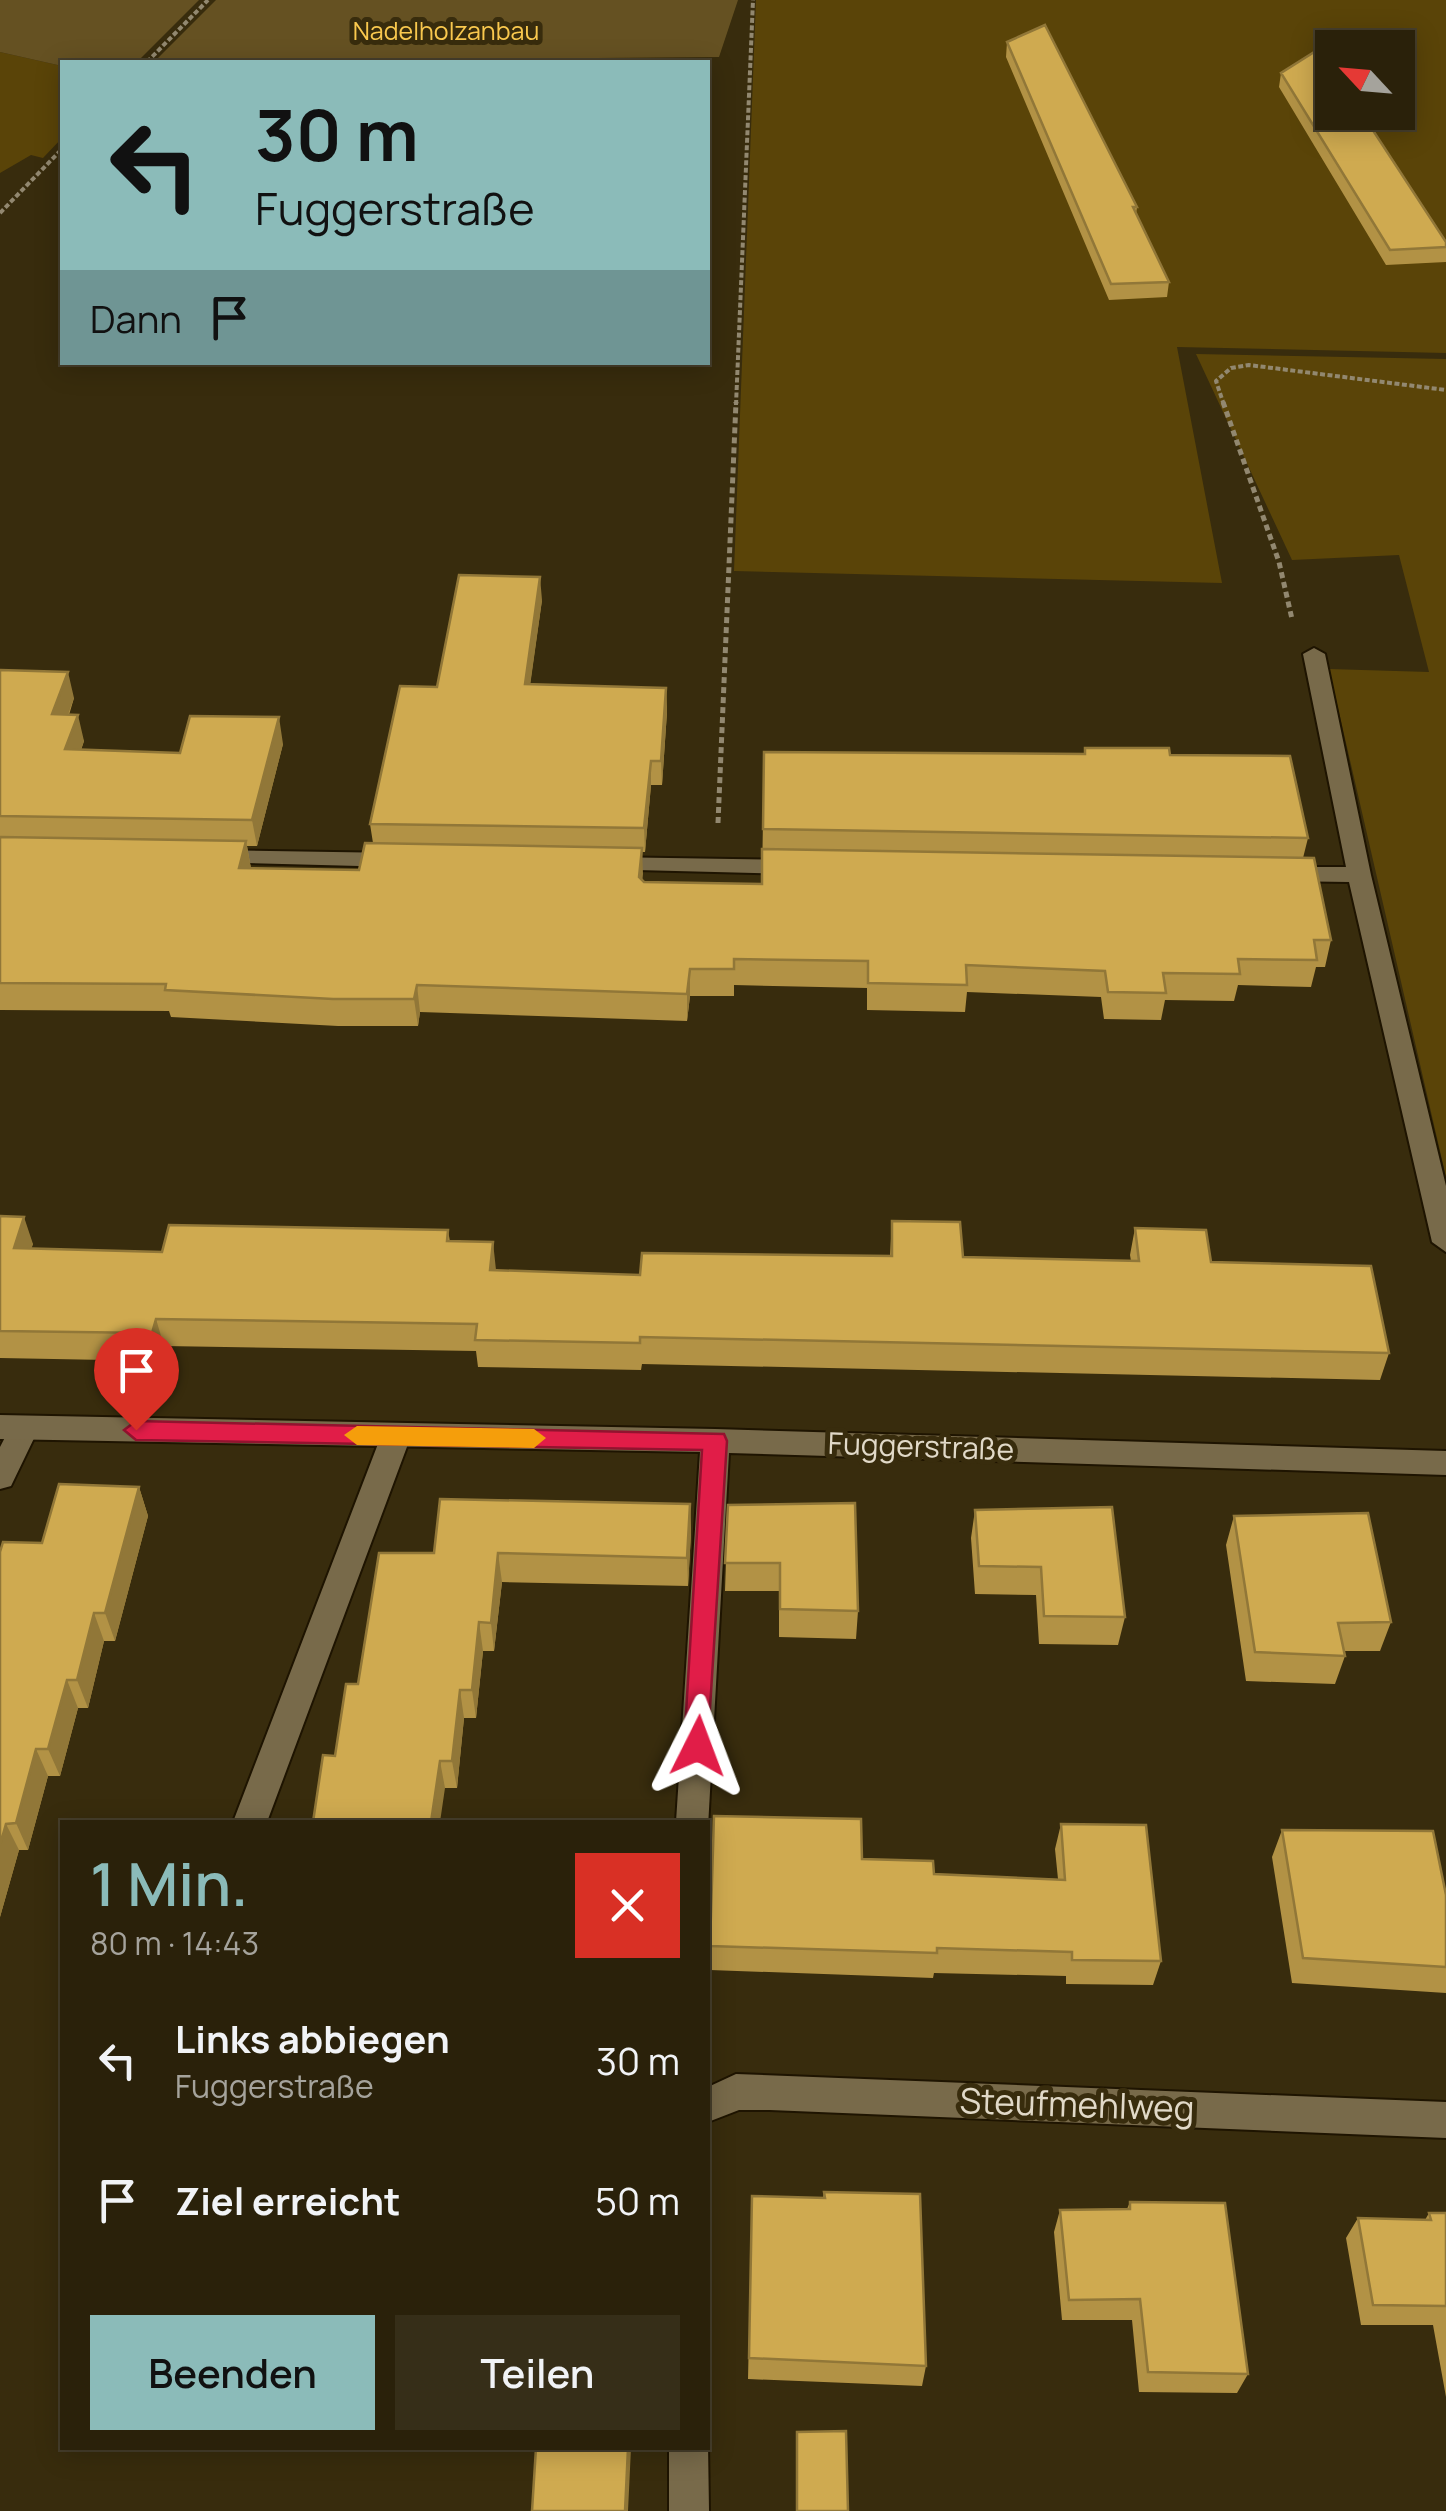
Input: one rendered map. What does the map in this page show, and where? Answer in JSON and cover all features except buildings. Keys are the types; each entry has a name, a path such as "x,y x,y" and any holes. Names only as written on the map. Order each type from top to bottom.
{"street":[{"path":"1314,654 1359,875 1446,1242"},
{"path":"198,856 417,860"},
{"path":"576,863 812,867"},
{"path":"1261,874 1359,875"},
{"name":"Fuggerstraße","path":"0,1477 12,1427 715,1441 1446,1463"},
{"path":"251,1820 396,1436"},
{"path":"693,1820 715,1441"},
{"name":"Steufmehlweg","path":"710,2105 736,2092 770,2092 1446,2120"},
{"path":"688,2511 689,2450"}],"path":[{"path":"149,60 208,0"},
{"path":"715,866 753,0"},
{"path":"0,213 60,151"},
{"path":"1293,622 1279,562 1216,380 1222,372 1240,365 1262,365 1446,390"}],"shaded area":[{"path":"756,0 1446,0 1446,353 1177,347 1222,583 734,571"},
{"path":"0,52 60,66 60,140 43,158 31,155 0,173"},
{"path":"1196,354 1446,359 1446,1177 1329,669 1429,672 1399,555 1292,560"}],"green space":[{"path":"0,0 199,0 139,60 60,60 60,66 0,52"},
{"name":"Nadelholzanbau","path":"216,0 738,0 719,57 156,60"}],"slow traffic":[{"path":"357,1435 534,1438"}],"route":[{"path":"136,1430 715,1441 698,1746"}]}
